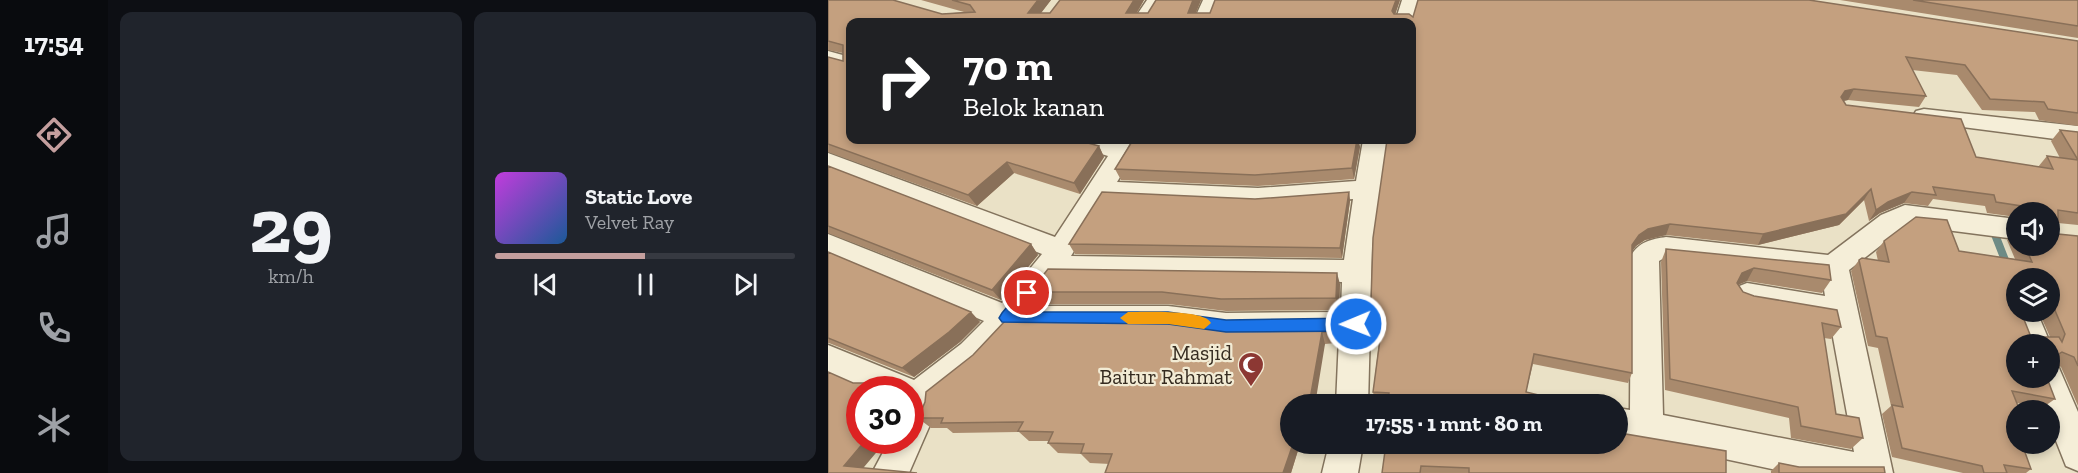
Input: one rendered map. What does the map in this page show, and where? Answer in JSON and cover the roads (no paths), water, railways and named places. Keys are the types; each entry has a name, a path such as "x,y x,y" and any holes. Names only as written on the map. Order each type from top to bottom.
{"street":[{"path":"1144,18 1156,0"},
{"path":"1205,18 1212,0"},
{"path":"1406,18 1411,0"},
{"path":"828,57 846,63"},
{"path":"1902,114 2078,134"},
{"path":"1353,394 1358,271 1374,144"},
{"path":"924,384 972,354 1007,318 1053,258 1126,146"},
{"path":"828,161 1028,240 1053,258 1358,271"},
{"path":"1099,190 1258,197 1367,189"},
{"path":"1834,267 1842,257 1868,242 1894,219 1905,215 2006,228"},
{"path":"828,244 1007,318 1168,318 1226,326 1356,324"},
{"path":"1666,247 1677,247 1834,267 1873,473 1683,434 1632,426 1645,256 1649,252 1666,247"},
{"path":"1747,295 1843,311"},
{"path":"828,359 871,376"},
{"path":"2053,388 2078,454"},
{"path":"890,473 900,454"},
{"path":"1341,473 1344,454"}],"waterway":[{"path":"1988,231 1994,232 2008,268"}],"place":[{"name":"Masjid Baitur Rahmat","path":"1251,388"}]}
